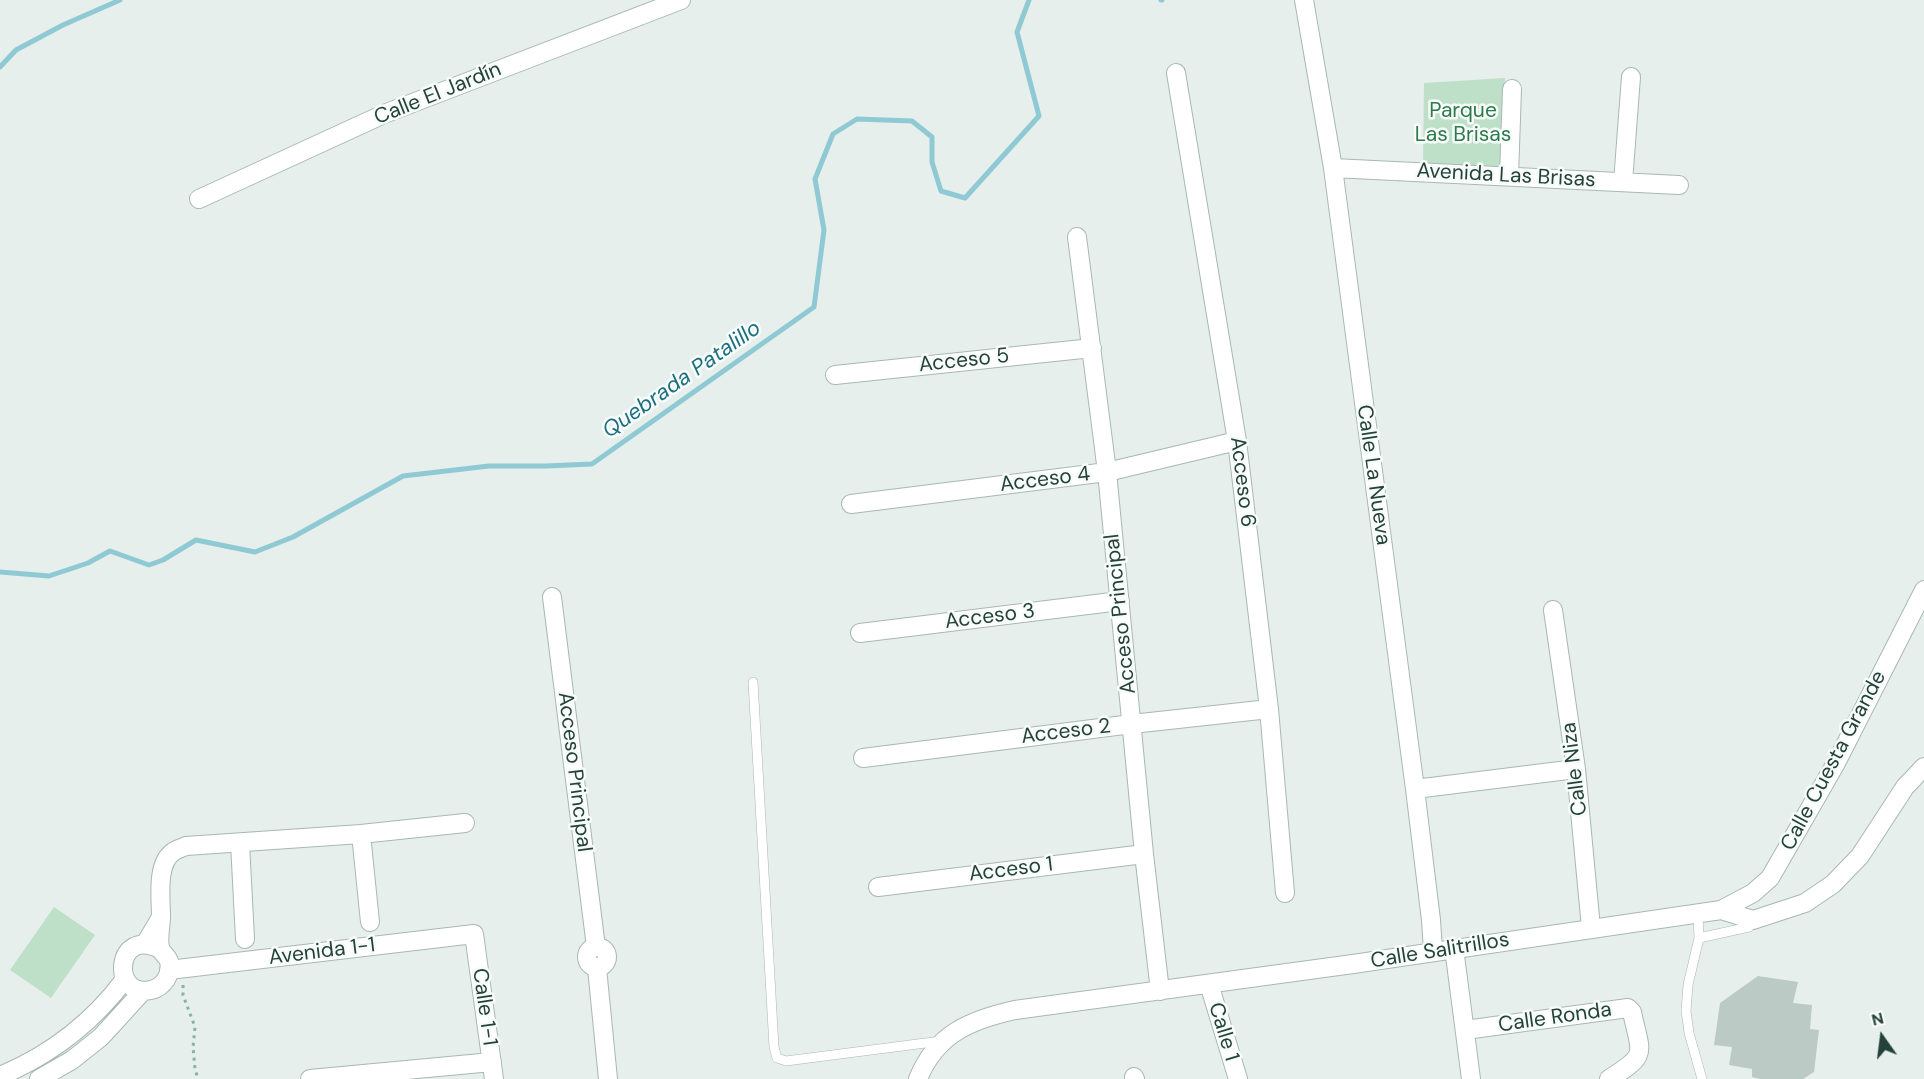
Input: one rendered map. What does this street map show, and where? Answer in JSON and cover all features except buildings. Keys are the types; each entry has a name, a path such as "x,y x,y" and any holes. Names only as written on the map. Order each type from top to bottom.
{"street":[{"name":"Calle El Jardín","path":"199,199 384,114 681,0"},
{"name":"Calle La Nueva","path":"1304,0 1333,168 1415,789 1433,951"},
{"name":"Acceso 6","path":"1176,73 1237,441 1269,710 1286,893"},
{"path":"1623,182 1631,76"},
{"path":"1509,177 1512,89"},
{"name":"Avenida Las Brisas","path":"1333,168 1678,185"},
{"name":"Acceso Principal","path":"1077,237 1107,472 1144,854 1160,991"},
{"name":"Acceso 5","path":"835,375 1092,348"},
{"name":"Acceso 4","path":"851,504 1107,472 1237,441"},
{"name":"Calle Cuesta Grande","path":"1720,910 1753,892 1770,878 1836,763 1924,590"},
{"name":"Acceso Principal","path":"552,597 596,947 588,952 586,958 591,966 597,968 608,1079"},
{"name":"Acceso 3","path":"860,633 1120,601"},
{"name":"Calle Niza","path":"1554,610 1576,769 1591,928"},
{"name":"Acceso 2","path":"862,758 1132,724 1269,710"},
{"name":"Calle Salitrillos","path":"918,1079 925,1061 944,1041 966,1025 987,1016 1015,1010 1720,910 1753,920 1805,903 1833,884 1860,856 1905,788 1924,767"},
{"path":"1415,789 1576,769"},
{"path":"153,946 161,917 162,877 165,863 172,853 186,846 361,834 465,823"},
{"path":"361,834 370,922"},
{"path":"240,843 245,939"},
{"name":"Acceso 1","path":"878,887 1144,854"},
{"name":"Avenida 1-1","path":"166,976 474,934"},
{"name":"Calle 1-1","path":"474,934 493,1071"},
{"path":"153,946 169,962 166,976 150,990 143,991 129,984 125,979 123,963 130,949 153,946"},
{"path":"1454,948 1471,1079"},
{"path":"0,1076 28,1072 107,1003 125,979"},
{"name":"Calle 1","path":"1209,984 1238,1079"},
{"path":"39,1079 72,1060 101,1037 143,991"},
{"name":"Calle Ronda","path":"1465,1030 1628,1008 1632,1012 1639,1057 1632,1065 1609,1079"},
{"path":"310,1079 493,1071"}],"lane":[{"path":"753,682 773,1035 777,1058 786,1061 944,1041"},
{"path":"1698,914 1699,938 1689,985 1686,1020 1702,1079"},
{"path":"1699,938 1749,927"}],"path":[{"path":"166,976 177,977 183,985 183,995 195,1027 193,1047 198,1079"}],"green space":[{"name":"Parque Las Brisas","path":"1505,78 1501,167 1423,164 1424,83"},
{"path":"54,907 95,935 51,998 10,970"}],"waterway":[{"path":"0,67 16,50 63,25 120,0"},
{"name":"Quebrada Patalillo","path":"0,572 49,576 88,563 110,551 149,565 163,560 196,540 255,552 293,537 403,476 489,466 592,464 814,307 824,230 815,179 833,134 857,119 912,121 932,137 932,162 941,191 965,198 1039,116 1017,32 1029,0"}]}
